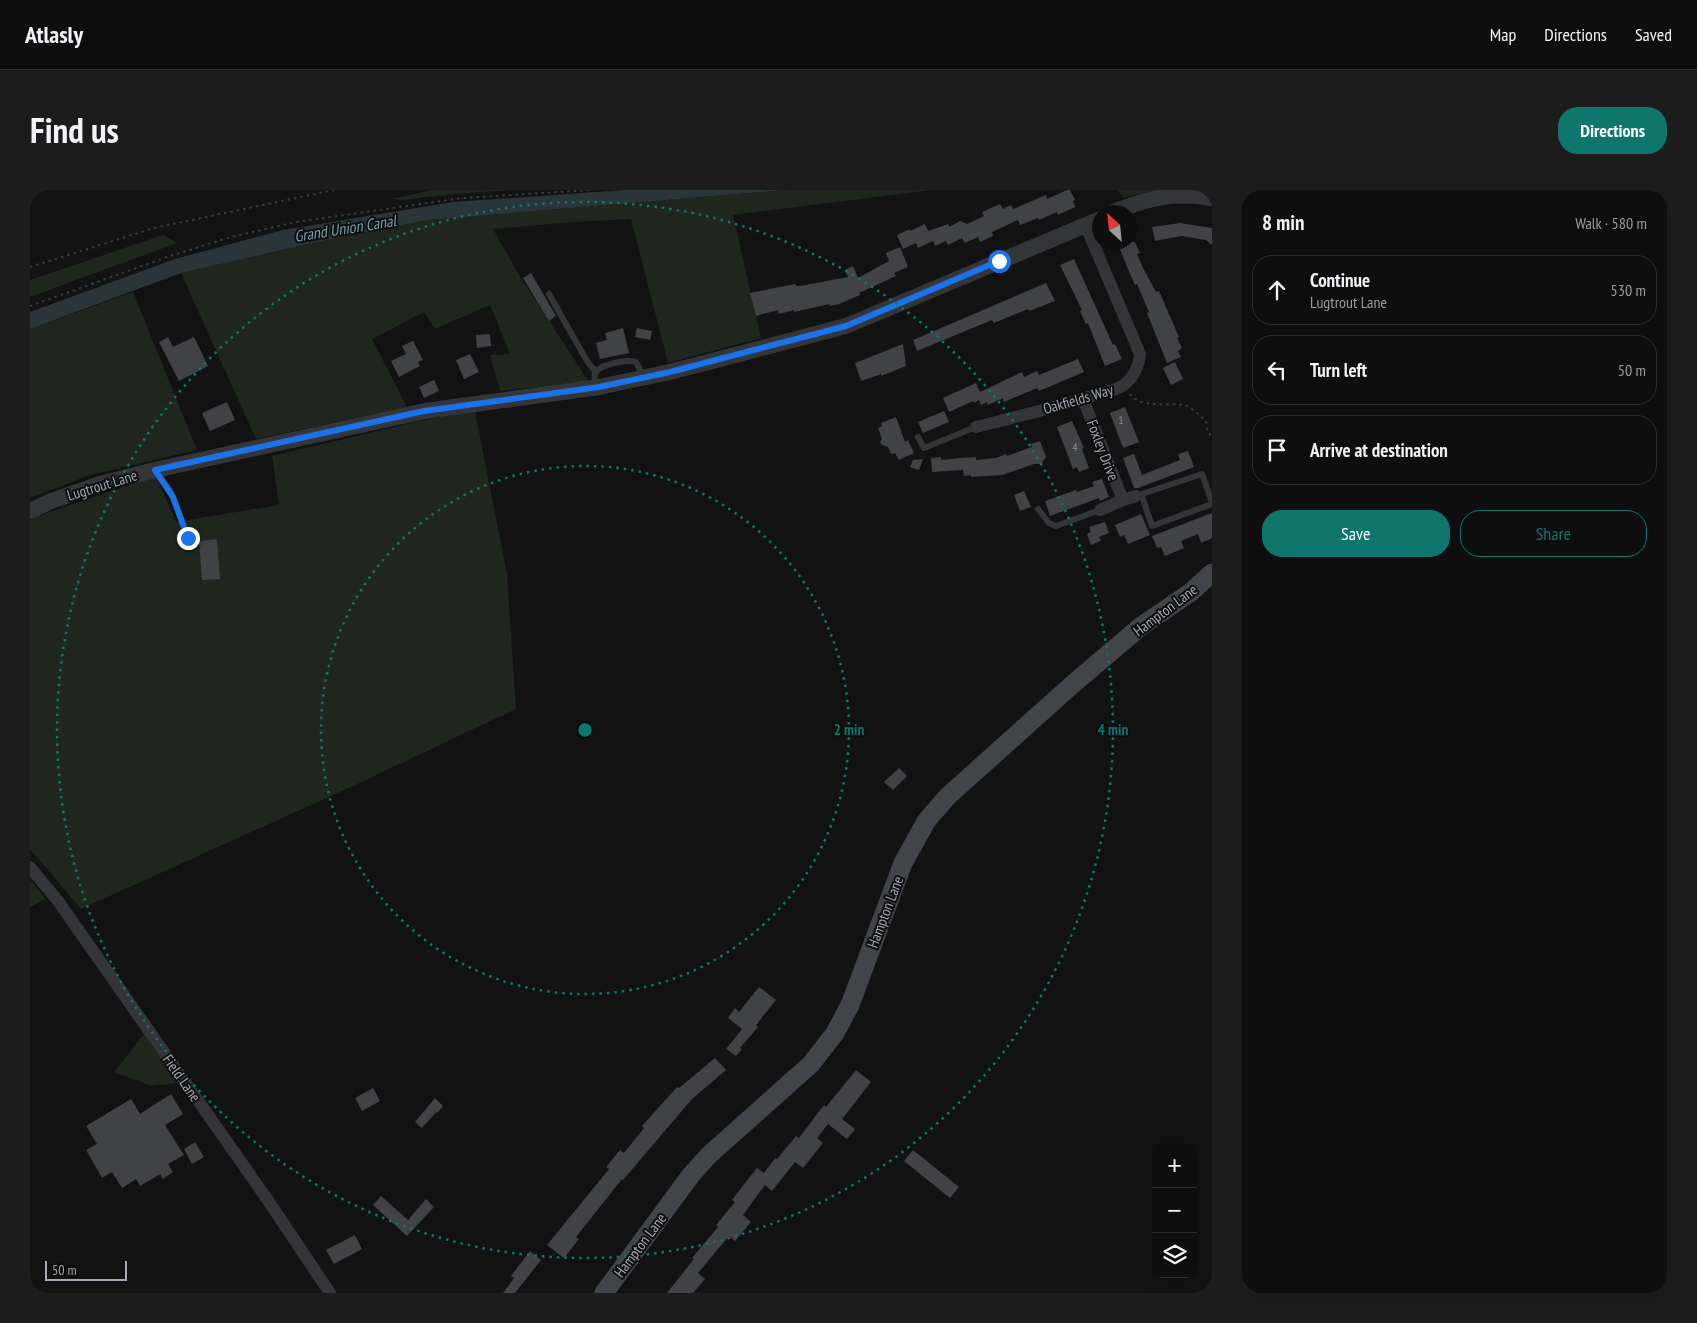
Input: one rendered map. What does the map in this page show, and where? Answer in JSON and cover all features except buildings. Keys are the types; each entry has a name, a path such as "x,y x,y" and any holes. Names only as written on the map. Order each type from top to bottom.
{"main road":[{"name":"Hampton Lane","path":"604,1293 703,1162 811,1064 834,1033 850,1006 903,863 927,820 948,796 1072,684 1140,627 1191,592 1212,573"}],"street":[{"path":"1132,205 1164,196 1189,195 1212,198"},
{"name":"Lugtrout Lane","path":"30,511 51,501 100,484 155,470 424,411 595,379 644,378 846,326 1092,222"},
{"name":"Oakfields Way","path":"976,427 1083,399 1124,384 1134,374 1140,354 1102,250"},
{"name":"Foxley Drive","path":"1083,399 1123,500"},
{"name":"Foxley Drive","path":"1100,510 1123,500 1139,496"},
{"name":"Field Lane","path":"30,867 58,901 267,1199 330,1293"}],"lane":[{"path":"549,294 587,361 595,379"},
{"path":"918,437 924,448 976,427"},
{"path":"155,470 173,497 188,538"},
{"path":"1202,474 1212,503 1152,526 1139,496 1202,474"},
{"path":"1038,509 1049,523 1056,526 1100,510"}],"path":[{"path":"30,267 154,228 334,190"},
{"path":"30,306 170,256 231,237 296,222 462,198 591,190"},
{"path":"1124,384 1132,397 1144,402 1186,406 1206,422 1207,430 1212,438"}],"shaded area":[{"path":"431,190 514,190 403,200 392,199"},
{"path":"786,190 932,190 733,215 761,338 668,363 631,219 493,229 519,275 589,382 500,391 490,355 510,354 490,305 435,329 424,312 372,339 407,407 256,439 181,273 326,240 428,220"},
{"path":"1118,190 1155,190 1123,198"},
{"path":"163,235 177,243 30,297 30,280"},
{"path":"133,292 197,450 90,475 30,498 30,329"},
{"path":"475,411 507,574 516,709 353,786 81,909 30,849 30,520 156,476 176,522 279,505 272,456 424,420"},
{"path":"30,880 46,899 30,907"},
{"path":"144,1034 178,1083 152,1086 114,1072"}],"water":[{"name":"Grand Union Canal","path":"624,190 786,190 428,220 326,240 181,273 30,329 30,312 175,259 283,230 453,202"}],"route":[{"path":"188,538 170,490 155,470 424,411 599,387 670,372 846,326 999,261"}]}
